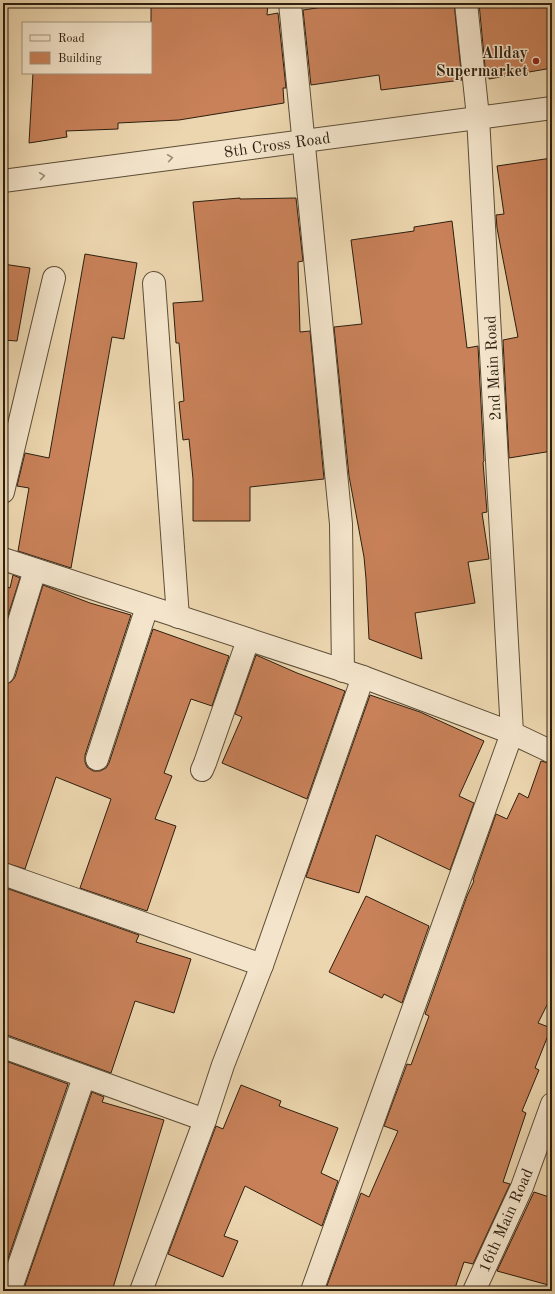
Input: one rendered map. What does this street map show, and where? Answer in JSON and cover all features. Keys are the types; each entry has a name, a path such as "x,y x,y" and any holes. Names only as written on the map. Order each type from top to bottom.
{"street":[{"path":"141,1291 205,1120 222,1065 262,965 353,674 341,524 290,3"},
{"name":"2nd Main Road","path":"466,3 478,117 512,733"},
{"name":"8th Cross Road","path":"3,181 552,108"},
{"path":"3,492 54,278"},
{"path":"154,282 178,617"},
{"path":"3,559 353,674 512,733 552,752"},
{"path":"3,673 35,570"},
{"path":"97,759 147,607"},
{"path":"202,770 248,640"},
{"path":"312,1291 512,733"},
{"path":"3,874 262,965"},
{"path":"3,1047 205,1120"},
{"path":"10,1291 84,1077"},
{"name":"16th Main Road","path":"474,1291 522,1187 552,1104"}],"building":[{"path":"151,3 268,3 267,15 278,13 286,88 283,88 284,103 179,120 118,123 118,129 66,131 67,137 29,143 33,74 152,74"},
{"path":"350,3 361,3 361,6 389,3 454,3 462,80 381,90 379,75 311,85 303,10"},
{"path":"479,3 552,3 552,68 489,79 489,77 486,77"},
{"path":"552,158 552,451 509,458 503,340 518,337 497,228 496,215 504,214 497,166"},
{"path":"240,198 296,198 303,261 298,262 300,332 310,331 324,479 250,487 250,521 193,521 193,479 189,439 183,440 179,402 184,401 179,343 176,343 173,303 203,301 193,202"},
{"path":"452,221 467,348 478,346 483,462 487,512 482,513 489,559 468,562 475,603 415,613 422,659 369,639 364,557 349,476 334,327 362,324 351,240 414,231 414,227"},
{"path":"85,254 137,263 124,339 112,337 71,568 18,551 29,488 17,486 25,453 49,458"},
{"path":"3,264 30,268 17,341 3,340"},
{"path":"13,575 20,578 3,631 3,585 10,588"},
{"path":"43,585 90,603 131,615 85,755 87,767 93,771 100,771 106,768 109,763 153,629 229,656 212,706 191,699 164,773 172,776 155,819 176,826 147,911 80,888 111,799 56,777 25,869 3,862 3,685 11,682 15,677"},
{"path":"256,655 297,673 345,691 307,799 222,763 242,717 235,714"},
{"path":"370,695 420,712 484,741 459,796 474,803 450,870 376,835 359,893 306,877"},
{"path":"541,761 552,764 552,995 538,1023 551,1028 535,1068 539,1070 522,1111 526,1113 503,1182 510,1184 473,1264 464,1262 454,1291 325,1291 361,1193 369,1197 398,1131 384,1126 407,1064 411,1065 429,1016 425,1014 467,896 474,881 473,880 496,814 507,819 519,793 528,798"},
{"path":"3,887 139,935 136,942 191,959 174,1013 135,1001 111,1073 7,1035 3,1035"},
{"path":"366,896 429,926 402,1003 384,994 382,998 329,972"},
{"path":"3,1060 68,1084 3,1273"},
{"path":"241,1085 281,1101 279,1106 338,1128 321,1173 338,1181 322,1226 245,1186 224,1236 238,1241 223,1277 168,1254 216,1126 223,1129"},
{"path":"92,1092 104,1097 102,1102 164,1120 112,1291 23,1291"},
{"path":"534,1192 552,1198 552,1286 497,1271"}],"place":[{"name":"Allday Supermarket","path":"536,61"}]}
